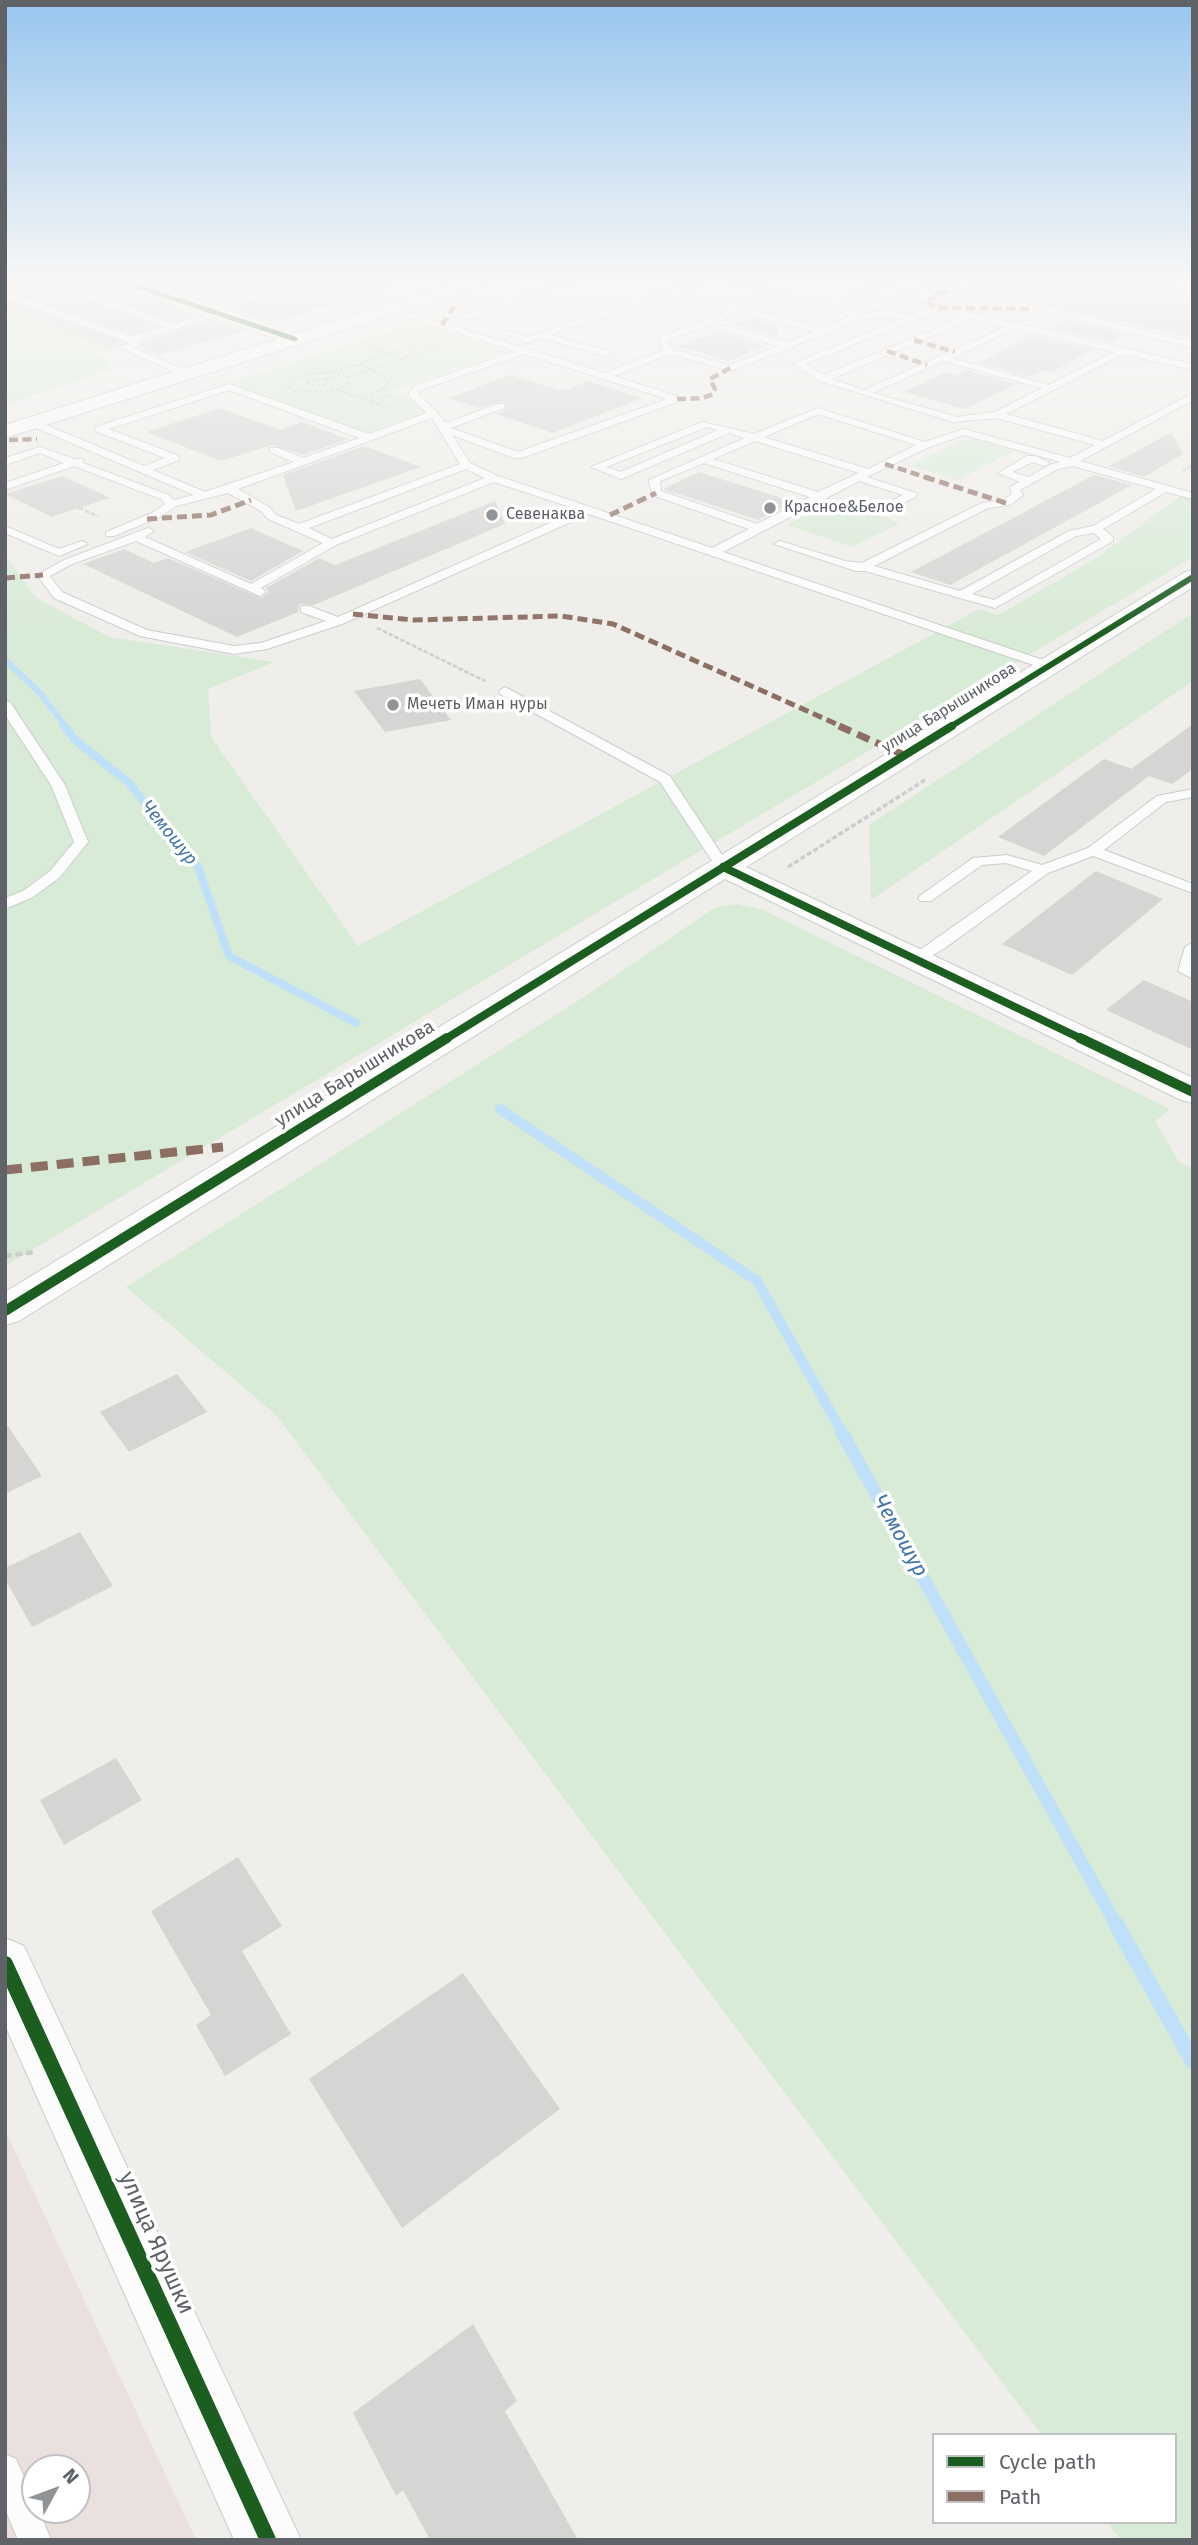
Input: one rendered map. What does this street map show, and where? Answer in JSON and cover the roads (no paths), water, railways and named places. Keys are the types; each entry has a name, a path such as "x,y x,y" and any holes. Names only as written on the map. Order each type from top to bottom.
{"street":[{"path":"5,432 109,399"},
{"name":"улица Барышникова","path":"5,1311 1048,666 1190,582"},
{"path":"723,867 1193,1092"},
{"name":"улица Ярушки","path":"5,1964 268,2540"}],"lane":[{"path":"142,470 175,458 99,429 193,399"},
{"path":"261,399 369,438"},
{"path":"417,399 434,414 466,464 642,537 700,556"},
{"path":"442,428 518,456 676,399"},
{"path":"884,399 957,420 997,415 1029,399"},
{"path":"835,583 986,505 1006,503 1017,495 1014,489 1056,466 1072,463 1103,443 1188,399"},
{"path":"442,428 501,406"},
{"path":"757,528 656,493 654,481 818,411 925,444"},
{"path":"5,529 59,553 156,516 172,504 229,489 434,414"},
{"path":"997,415 1103,443"},
{"path":"33,423 205,496"},
{"path":"728,430 621,476 596,467 706,424 728,430 754,438 863,475 912,495 891,505"},
{"path":"716,551 925,444 964,432 1193,496"},
{"path":"5,462 40,450 164,497 172,504"},
{"path":"274,450 303,462"},
{"path":"5,487 99,453"},
{"path":"1029,481 1003,473 1031,458 1056,466"},
{"path":"703,459 819,496"},
{"path":"299,528 466,464"},
{"path":"250,589 332,543 495,478"},
{"path":"961,595 1073,533 1096,528 1165,488"},
{"path":"229,489 258,504 272,517 332,543"},
{"path":"205,496 136,537 68,562 43,575 58,595 144,633 234,650 264,646 338,621 588,513 835,583 1048,666"},
{"path":"780,544 843,564 863,567 995,604 1110,539 1096,528"},
{"path":"642,537 654,530"},
{"path":"136,537 265,594"},
{"path":"305,609 338,621"},
{"path":"505,691 665,779 723,867"},
{"path":"5,705 58,785 81,842 55,874 28,894 5,904"},
{"path":"915,959 1043,870 1093,851 1162,799 1193,793"},
{"path":"1093,851 1193,889"},
{"path":"926,898 978,861 1007,859 1043,870"},
{"path":"1193,947 1186,971 1193,974"},
{"path":"5,2470 35,2540"}],"waterway":[{"name":"Чемошур","path":"5,660 40,693 66,727"},
{"name":"Чемошур","path":"64,726 76,741 127,781 198,867 229,956 356,1023"},
{"name":"Чемошур","path":"500,1109 757,1281 842,1432"},
{"name":"Чемошур","path":"841,1431 1117,1926"},
{"name":"Чемошур","path":"1116,1924 1193,2061"}],"place":[{"name":"Красное&Белое","path":"770,508"},
{"name":"Севенаква","path":"492,515"},
{"name":"Мечеть Иман нуры","path":"393,705"}]}
